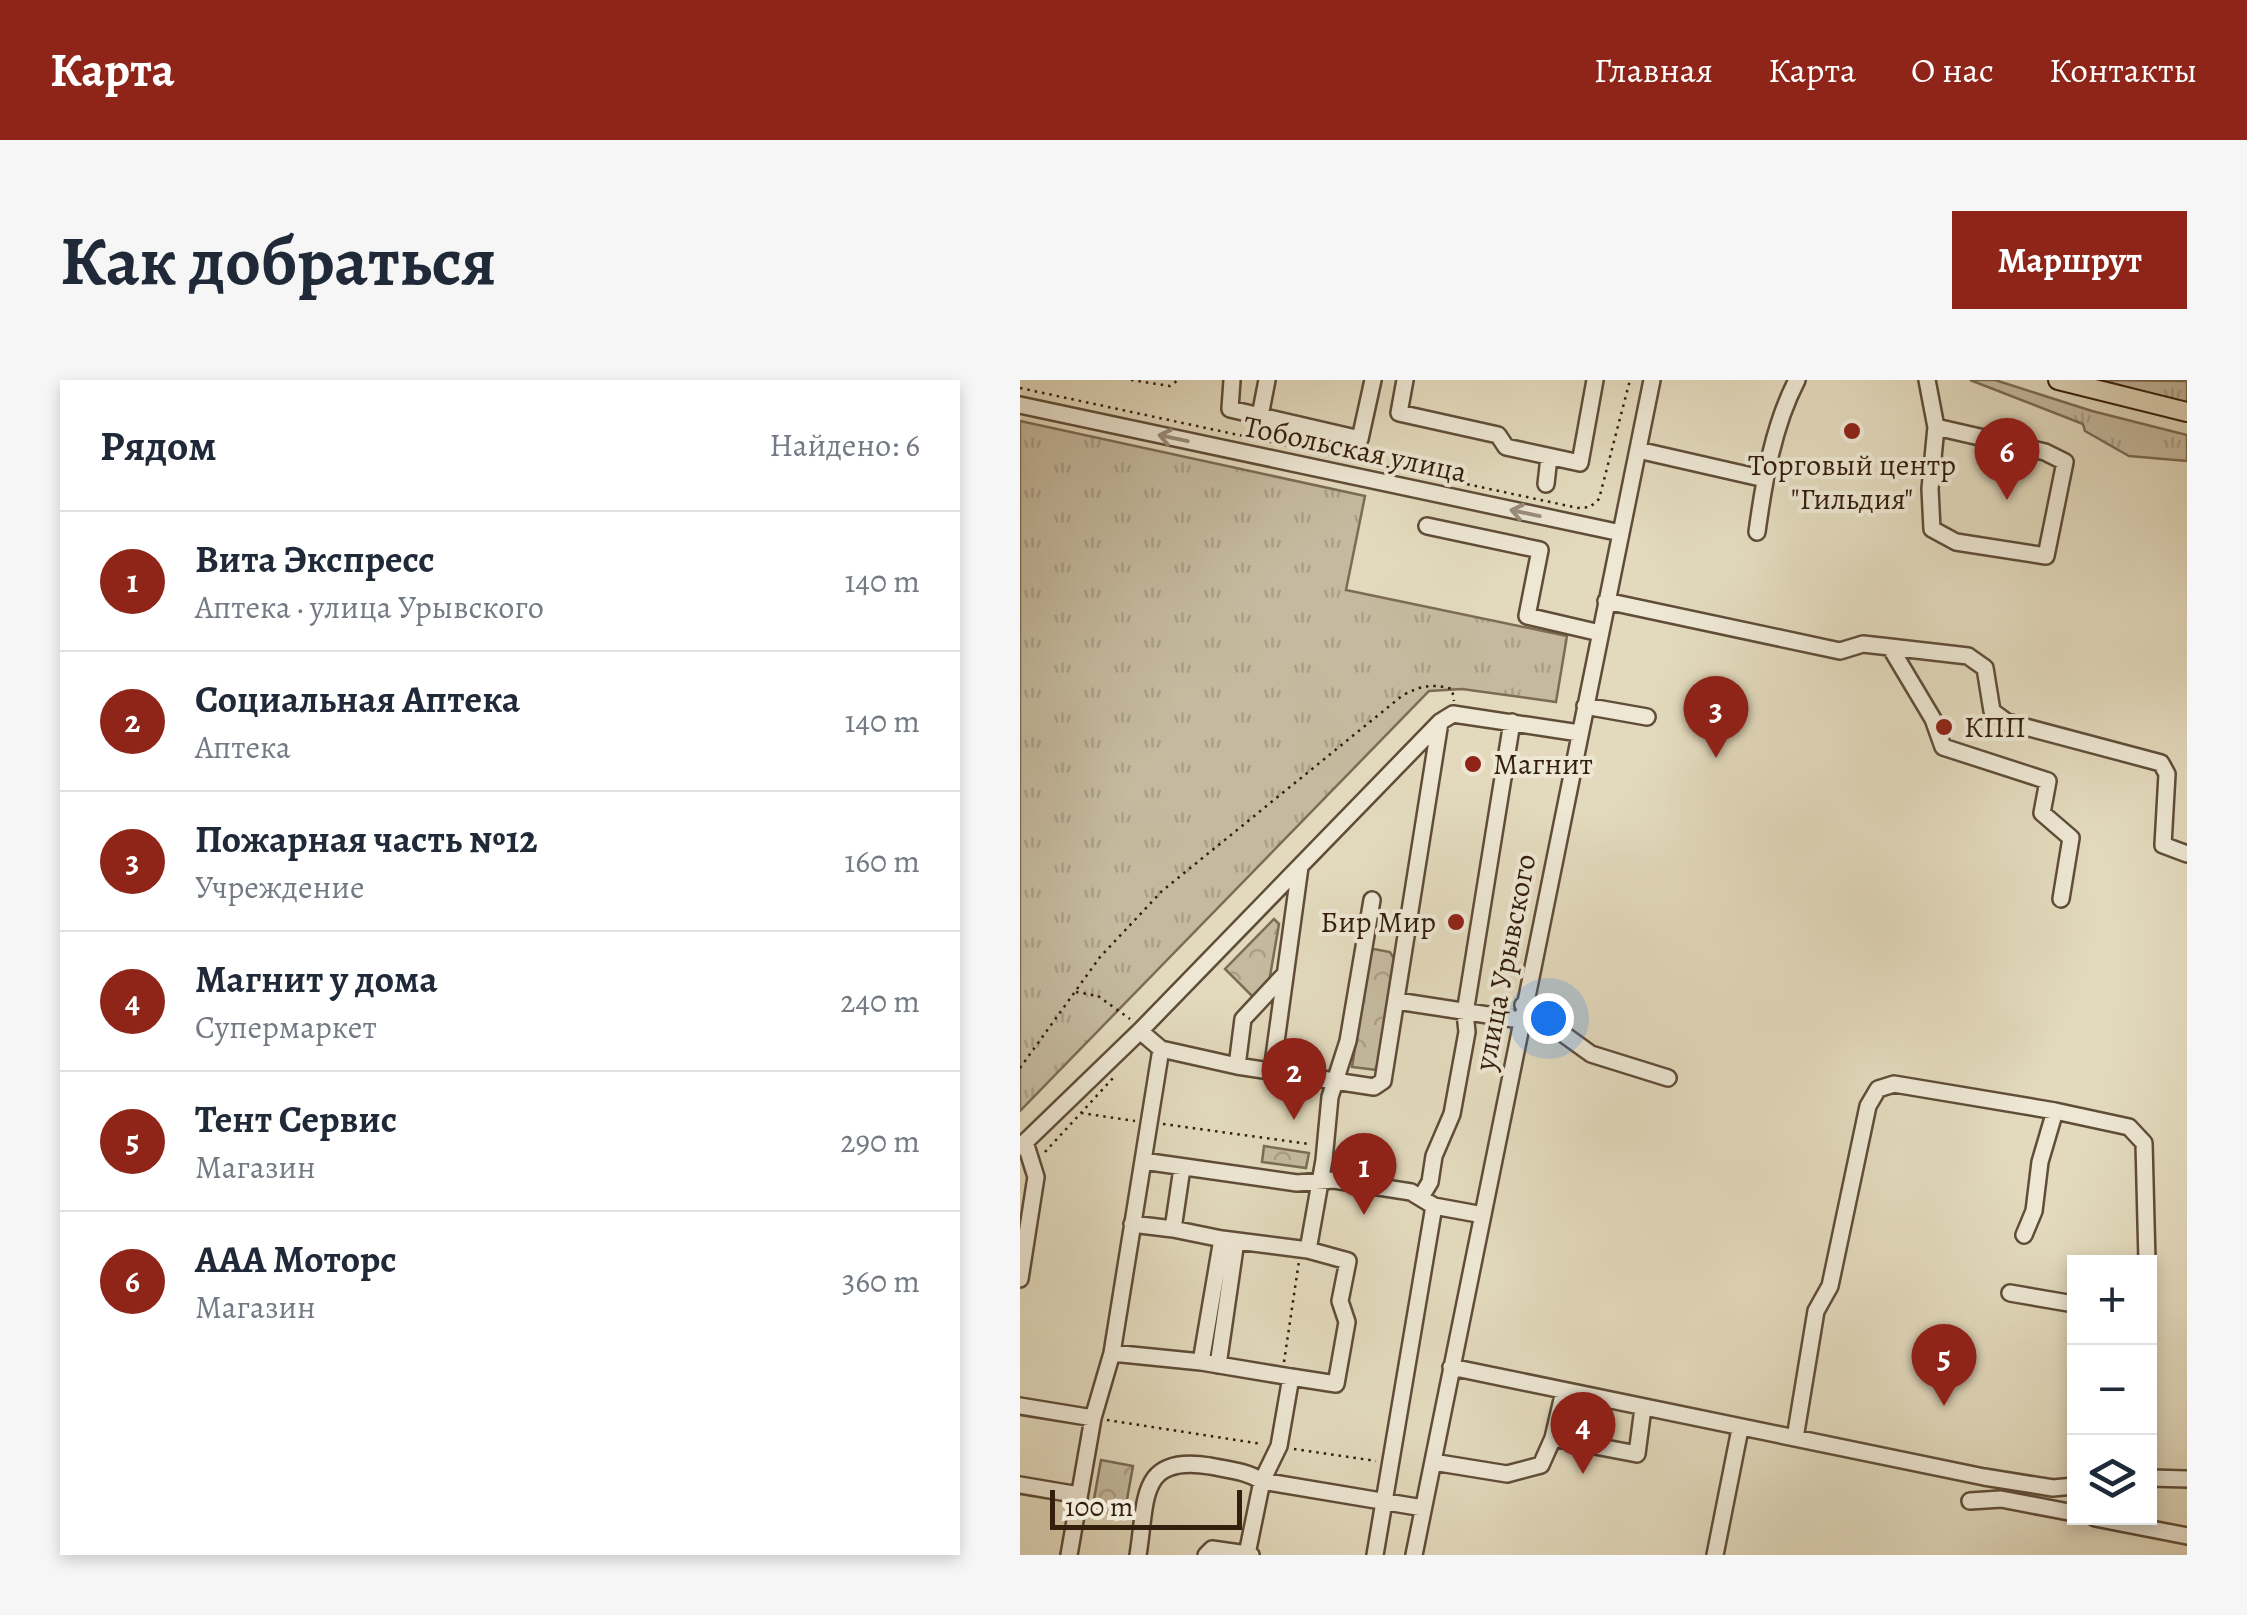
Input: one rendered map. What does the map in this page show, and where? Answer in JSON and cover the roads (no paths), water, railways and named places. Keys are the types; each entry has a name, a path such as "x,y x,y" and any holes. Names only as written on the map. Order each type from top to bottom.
{"main road":[{"path":"2058,380 2187,420"},
{"path":"2129,400 2187,412"}],"street":[{"path":"1232,380 1230,408 1360,439 1373,380"},
{"path":"1260,416 1267,380"},
{"path":"1406,380 1399,414 1498,435 1506,447 1580,463 1595,380"},
{"name":"улица Урывского","path":"1414,1555 1652,380"},
{"path":"1757,532 1764,480 1796,380"},
{"path":"1926,380 1936,427 1930,489 1932,528 1956,542 2046,556 2065,462 2045,452 1936,427"},
{"name":"Тобольская улица","path":"1020,405 1621,533"},
{"path":"1638,450 1764,480"},
{"path":"1546,484 1549,457"},
{"path":"1427,526 1540,550 1527,616 1600,634"},
{"path":"1606,601 1840,650 1863,644 1968,656 1985,668 1992,712 2007,722 2161,763 2168,774 2163,844 2187,854"},
{"path":"1890,647 1933,720 1943,747 2048,781 2042,813 2070,838 2060,900"},
{"path":"1585,706 1647,718"},
{"path":"1020,1279 1036,1178 1023,1145 1140,1031 1390,770 1447,718 1512,722 1580,733"},
{"path":"1140,1031 1162,1050 1237,1066 1374,1087 1383,1081 1447,718"},
{"path":"1374,1555 1392,1463 1434,1156 1452,1114 1467,1032 1465,1013 1512,722"},
{"path":"1272,1071 1300,866"},
{"path":"1304,1250 1321,1180 1334,1080 1348,1040 1372,900"},
{"path":"1237,1066 1243,1019 1286,974"},
{"path":"1397,1001 1465,1013 1521,1012 1592,1054 1668,1078"},
{"path":"1069,1555 1093,1418 1112,1352 1162,1050"},
{"path":"1795,1438 1816,1311 1830,1286 1868,1106 1878,1089 1894,1084 2129,1127 2144,1143 2147,1255"},
{"path":"2024,1234 2034,1211 2040,1162 2054,1111"},
{"path":"1142,1162 1297,1183 1321,1180 1411,1192 1428,1202 1483,1214"},
{"path":"1174,1229 1182,1168"},
{"path":"1112,1352 1336,1384 1348,1322 1340,1301 1348,1260 1132,1224"},
{"path":"1201,1362 1229,1240"},
{"path":"1218,1365 1229,1240"},
{"path":"2010,1293 2067,1303"},
{"path":"1451,1367 2018,1483 2067,1487"},
{"path":"1206,1555 1212,1549 1249,1555 1262,1481 1279,1446 1287,1376"},
{"path":"1433,1462 1507,1474 1542,1465 1564,1391"},
{"path":"1020,1406 1093,1418"},
{"path":"1553,1438 1637,1454 1643,1408"},
{"path":"1715,1555 1740,1429"},
{"path":"1138,1555 1149,1490 1156,1475 1170,1464 1185,1462 1249,1473 1262,1481 1423,1508"},
{"path":"2157,1478 2187,1479"},
{"path":"1020,1485 1080,1496"},
{"path":"1970,1501 2001,1499 2067,1513"},
{"path":"2131,1525 2187,1536"}],"place":[{"name":"Торговый центр \"Гильдия\"","path":"1852,431"},
{"name":"ААА Моторс","path":"2007,500"},
{"name":"КПП","path":"1944,727"},
{"name":"Пожарная часть №12","path":"1716,758"},
{"name":"Магнит","path":"1473,764"},
{"name":"Бир Мир","path":"1456,922"},
{"name":"Социальная Аптека","path":"1294,1120"},
{"name":"Вита Экспресс","path":"1364,1215"},
{"name":"Тент Сервис","path":"1944,1406"},
{"name":"Магнит у дома","path":"1583,1474"}]}
